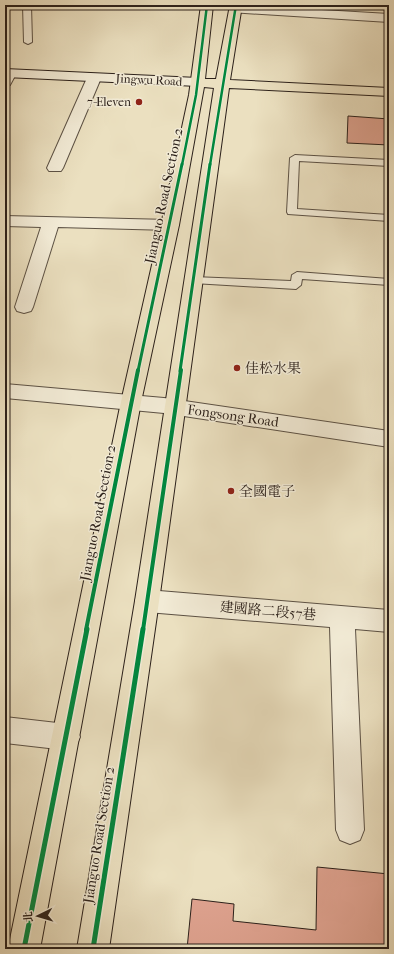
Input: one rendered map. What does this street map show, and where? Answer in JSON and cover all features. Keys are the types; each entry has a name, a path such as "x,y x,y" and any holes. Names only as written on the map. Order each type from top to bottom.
{"main road":[{"name":"Jianguo Road Section 2","path":"24,949 131,402 170,225 198,82 207,5"},
{"name":"Jianguo Road Section 2","path":"93,949 147,601 222,84 235,7"},
{"name":"Jingwu Road","path":"198,82 389,92"}],"street":[{"path":"235,7 389,18"},
{"name":"Jingwu Road","path":"6,76 198,82"},
{"path":"55,168 94,78"},
{"path":"5,221 170,225"},
{"path":"24,307 51,222"},
{"name":"Fongsong Road","path":"5,391 50,397 131,402 389,439"},
{"name":"建國路二段57巷","path":"147,601 389,621"},
{"path":"342,617 350,830"},
{"path":"5,730 66,737"}],"lane":[{"path":"27,5 28,42"},
{"path":"389,163 296,158 292,212 389,218"},
{"path":"193,280 296,285 296,276 389,282"}],"green space":[{"path":"300,5 389,5 389,10"}],"building":[{"path":"348,116 389,119 389,145 347,143"},
{"path":"317,867 389,874 389,949 187,949 192,899 234,904 233,921 316,930"}],"cycle path":[{"path":"24,949 131,402 170,225 196,95 207,5"},
{"path":"93,949 147,601 222,84 236,5"}],"place":[{"name":"7-Eleven","path":"139,102"},
{"name":"佳松水果","path":"237,368"},
{"name":"全國電子","path":"231,491"}]}
